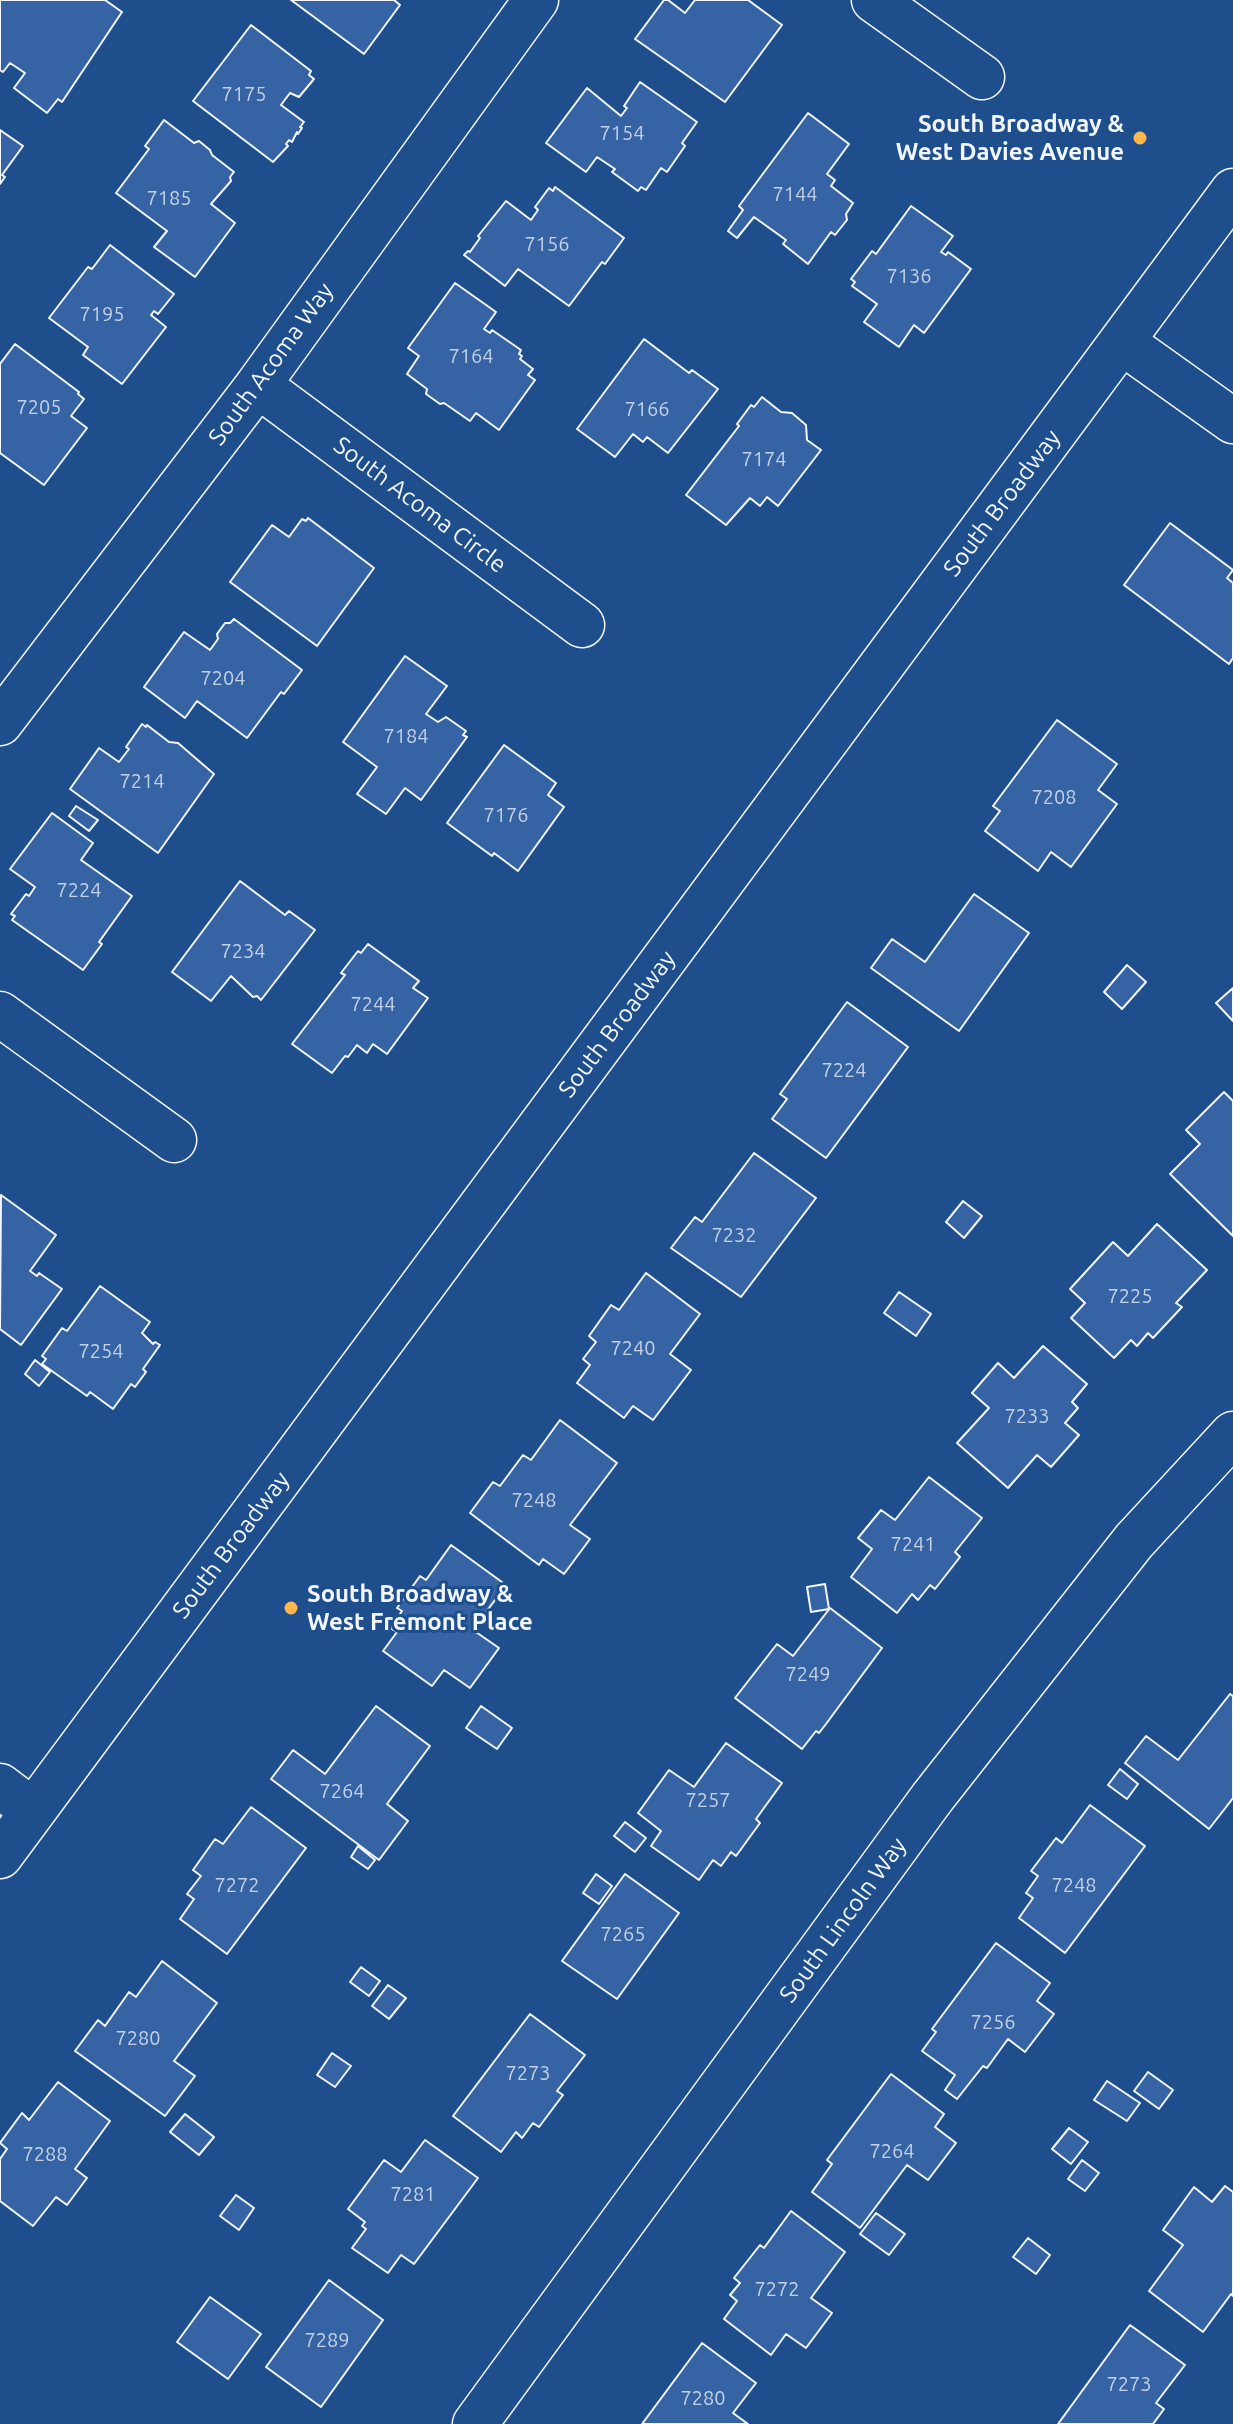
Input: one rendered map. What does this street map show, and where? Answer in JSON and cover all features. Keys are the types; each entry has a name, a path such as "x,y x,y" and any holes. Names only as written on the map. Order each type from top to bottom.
{"street":[{"name":"South Acoma Way","path":"0,723 258,385 536,0"},
{"path":"874,0 982,77"},
{"name":"South Broadway","path":"0,1856 17,1798 1122,342 1233,191"},
{"path":"1122,342 1233,421"},
{"name":"South Acoma Circle","path":"258,385 582,625"},
{"path":"0,1014 174,1140"},
{"name":"South Lincoln Way","path":"475,2424 932,1798 1134,1541 1233,1434"}],"building":[{"path":"0,0 105,0 122,12 62,102 58,99 47,113 14,88 25,73 10,63 3,72 0,70"},
{"path":"291,0 394,0 400,5 364,54"},
{"path":"664,0 685,13 695,0 748,0 782,25 725,102 635,39"},
{"path":"251,25 311,71 309,75 314,79 299,97 290,93 281,105 304,122 292,142 289,140 288,146 273,162 193,101"},
{"path":"640,82 697,122 667,172 661,168 646,190 641,187 638,191 597,157 586,172 546,143 587,88 621,116"},
{"path":"808,113 849,144 827,174 835,180 831,186 853,203 846,214 847,220 835,235 831,232 808,264 783,244 786,240 754,217 737,238 728,231 743,210 739,206"},
{"path":"164,120 194,143 199,141 234,172 231,181 211,204 235,223 195,277 154,247 167,231 116,193 149,149 145,146"},
{"path":"0,130 23,146 2,175 5,177 0,184"},
{"path":"555,187 624,238 569,306 518,269 505,286 464,255 470,252 480,238 478,236 506,201 531,220 538,210 535,207 549,188 553,191"},
{"path":"911,206 953,236 941,252 946,255 948,252 971,269 924,333 914,325 899,347 864,322 877,304 852,286 855,282 851,279 872,251 876,254"},
{"path":"110,245 174,294 158,314 154,311 151,315 166,327 122,384 83,355 88,347 49,318 88,267 92,269"},
{"path":"455,283 496,312 484,329 490,333 492,330 521,350 520,359 533,369 528,375 535,380 499,430 476,413 470,421 444,403 440,404 407,374 419,356 408,348"},
{"path":"644,339 689,373 692,370 718,389 668,453 647,437 643,442 633,434 615,457 577,429"},
{"path":"15,344 84,399 71,416 87,428 44,485 0,453 0,364"},
{"path":"762,397 781,412 792,413 806,425 807,440 821,450 778,506 767,497 760,506 750,498 726,525 686,495 739,426 737,424 751,405 754,407"},
{"path":"308,518 374,568 317,646 230,582 272,525 289,537 302,519 306,521"},
{"path":"1170,523 1233,570 1227,578 1233,583 1233,658 1229,664 1124,585"},
{"path":"234,619 302,670 284,694 281,692 247,738 197,701 185,718 144,687 184,632 210,650 225,623"},
{"path":"405,656 447,686 426,714 438,722 446,717 466,731 463,735 467,737 421,800 405,788 386,814 357,794 377,767 343,742"},
{"path":"1057,720 1117,764 1098,790 1117,804 1071,867 1051,852 1038,871 985,831 1000,811 993,806"},
{"path":"142,724 169,742 178,743 214,774 158,853 70,789 99,748 119,762"},
{"path":"504,745 556,783 548,795 564,807 518,871 447,823"},
{"path":"76,806 98,820 89,831 69,816"},
{"path":"52,813 93,843 81,860 132,896 83,970 12,920 15,916 11,914 35,887 10,869"},
{"path":"240,881 285,915 289,911 315,930 261,1000 253,997 231,976 211,1001 172,972"},
{"path":"974,894 1029,933 959,1031 871,968 892,939 925,962"},
{"path":"368,944 419,981 413,988 428,998 387,1054 373,1044 367,1053 357,1045 332,1073 292,1044 345,975 341,973 358,951 361,953"},
{"path":"1127,965 1146,982 1122,1009 1104,992"},
{"path":"1233,988 1233,1021 1216,1003"},
{"path":"847,1002 908,1047 826,1158 772,1119 787,1099 780,1094"},
{"path":"1224,1092 1233,1101 1233,1236 1170,1174 1200,1144 1186,1130"},
{"path":"754,1153 816,1198 741,1297 671,1248 695,1217 702,1222"},
{"path":"1,1195 56,1235 30,1271 37,1276 39,1273 62,1289 21,1345 0,1329"},
{"path":"963,1201 982,1216 964,1238 946,1222"},
{"path":"1157,1224 1207,1270 1176,1303 1182,1307 1153,1338 1148,1333 1137,1346 1131,1340 1114,1358 1071,1318 1085,1303 1070,1289 1113,1242 1128,1256"},
{"path":"646,1273 700,1314 670,1354 691,1370 653,1420 633,1406 624,1418 577,1383 590,1365 583,1359 596,1342 589,1336 611,1305 619,1310"},
{"path":"100,1286 150,1322 142,1333 153,1344 160,1345 135,1387 131,1384 113,1409 90,1392 87,1396 42,1364 46,1359 42,1356 62,1328 67,1331"},
{"path":"899,1292 931,1314 916,1336 884,1313"},
{"path":"1043,1346 1087,1384 1072,1402 1078,1408 1065,1423 1079,1435 1051,1467 1037,1455 1008,1488 957,1443 989,1408 972,1393 998,1363 1014,1378"},
{"path":"35,1360 50,1372 39,1386 25,1374"},
{"path":"560,1420 617,1463 570,1525 590,1539 564,1574 543,1559 539,1565 470,1513 493,1482 500,1486 523,1455 531,1460"},
{"path":"929,1477 982,1518 955,1552 960,1557 935,1589 930,1585 918,1600 912,1594 897,1613 851,1577 872,1549 858,1538 881,1510 895,1520"},
{"path":"451,1545 506,1585 473,1630 499,1648 470,1688 444,1670 432,1686 383,1651 397,1632 390,1628 402,1611 397,1608 420,1576 426,1580"},
{"path":"825,1584 829,1609 811,1612 807,1587"},
{"path":"830,1608 882,1648 819,1733 816,1731 802,1749 735,1698 777,1644 793,1656"},
{"path":"1230,1694 1233,1696 1233,1798 1209,1829 1125,1763 1146,1736 1178,1760"},
{"path":"376,1706 430,1746 387,1804 408,1821 379,1860 271,1779 293,1750 325,1774"},
{"path":"481,1706 512,1728 497,1749 466,1728"},
{"path":"726,1743 782,1783 756,1819 760,1823 736,1856 731,1852 721,1866 713,1860 699,1880 651,1846 661,1831 638,1813 669,1770 694,1787"},
{"path":"1120,1769 1138,1784 1127,1799 1108,1785"},
{"path":"1090,1805 1145,1846 1065,1953 1019,1918 1033,1898 1026,1893 1038,1876 1031,1871 1056,1838 1062,1843"},
{"path":"251,1807 306,1848 227,1954 180,1919 194,1899 187,1894 201,1876 193,1870 215,1839 223,1844"},
{"path":"625,1822 646,1838 635,1852 614,1836"},
{"path":"358,1846 375,1860 368,1869 351,1857"},
{"path":"596,1874 612,1886 599,1904 583,1893"},
{"path":"625,1874 679,1913 617,1999 562,1961"},
{"path":"996,1943 1050,1983 1037,2001 1054,2014 1025,2052 1008,2039 987,2068 983,2066 957,2099 945,2090 955,2075 922,2051 936,2032 932,2029"},
{"path":"162,1961 217,2003 174,2061 195,2076 165,2116 75,2051 98,2020 105,2026 129,1992 136,1997"},
{"path":"361,1967 380,1981 369,1996 350,1982"},
{"path":"388,1985 406,1998 389,2019 372,2006"},
{"path":"530,2014 585,2055 557,2091 563,2095 539,2127 533,2123 522,2138 516,2132 501,2152 453,2116"},
{"path":"332,2053 351,2066 335,2087 317,2075"},
{"path":"1148,2072 1173,2090 1159,2109 1134,2091"},
{"path":"891,2074 944,2114 935,2127 956,2143 928,2180 907,2165 860,2228 812,2192 832,2164 827,2160"},
{"path":"1107,2081 1140,2103 1127,2121 1094,2100"},
{"path":"58,2082 110,2121 75,2169 87,2178 67,2205 56,2197 33,2226 0,2201 0,2159 7,2149 0,2143 22,2113 29,2120"},
{"path":"185,2114 214,2137 199,2155 170,2132"},
{"path":"1069,2128 1088,2142 1071,2164 1052,2149"},
{"path":"425,2140 478,2178 414,2264 401,2255 388,2273 352,2248 366,2229 362,2226 365,2222 348,2209 384,2160 401,2172"},
{"path":"1082,2160 1099,2173 1085,2191 1068,2179"},
{"path":"1225,2186 1233,2192 1233,2296 1231,2294 1203,2332 1149,2291 1183,2245 1163,2230 1194,2187 1212,2202"},
{"path":"236,2195 254,2208 239,2230 220,2216"},
{"path":"791,2211 845,2252 811,2298 832,2313 806,2348 786,2334 771,2355 724,2319 737,2301 730,2295 740,2283 734,2278 760,2245 764,2248"},
{"path":"876,2213 905,2234 889,2255 860,2234"},
{"path":"1028,2238 1050,2255 1036,2274 1013,2257"},
{"path":"329,2280 383,2320 321,2407 266,2367"},
{"path":"210,2297 261,2334 228,2379 177,2342"},
{"path":"1130,2325 1185,2365 1156,2403 1164,2409 1153,2424 1058,2424"},
{"path":"702,2343 756,2383 733,2413 748,2424 642,2424"}],"place":[{"name":"South Broadway & West Davies Avenue","path":"1140,138"},
{"name":"South Broadway & West Fremont Place","path":"291,1608"}]}
